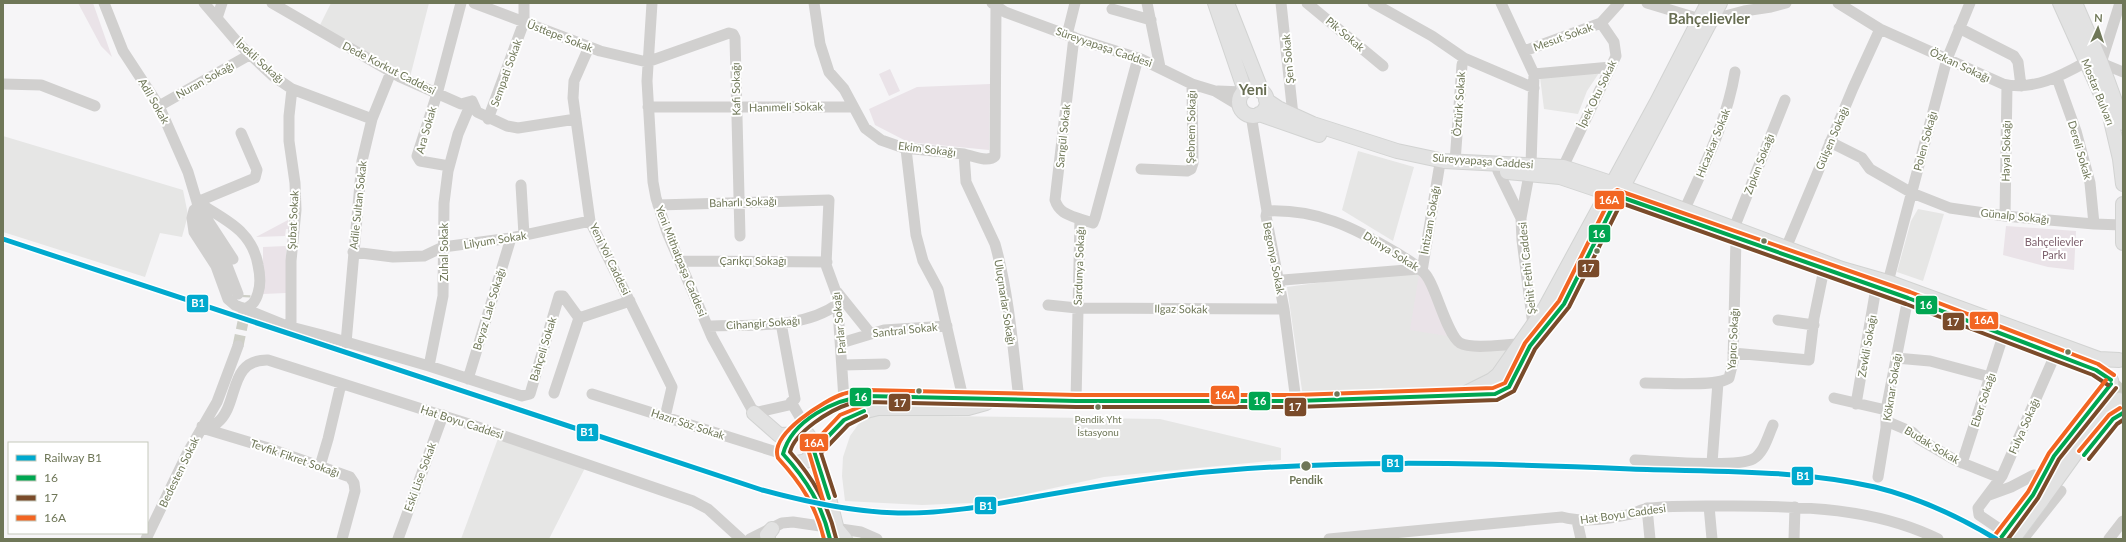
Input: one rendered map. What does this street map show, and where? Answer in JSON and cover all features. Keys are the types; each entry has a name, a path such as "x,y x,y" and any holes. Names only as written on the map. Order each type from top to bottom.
{"main road":[{"path":"1215,3 1242,96 1242,111 1255,115 1264,108 1264,96 1227,3"},
{"path":"1456,396 1492,380 1507,371 1530,346 1564,304 1615,190 1702,21 1708,3"},
{"path":"1702,21 1720,3"},
{"name":"Mostar Bulvarı","path":"2060,3 2108,112 2120,159 2123,184"},
{"name":"Mostar Bulvarı","path":"2076,4 2101,63 2123,123"},
{"path":"1242,96 1255,88 1264,96"},
{"name":"Süreyyapaşa Caddesi","path":"1264,96 1293,115 1379,146 1419,156 1455,162 1531,169 1615,190"},
{"name":"Süreyyapaşa Caddesi","path":"1255,115 1386,156 1439,168 1498,171 1563,167 1615,190"},
{"path":"1615,190 1684,211 1824,269 1882,285 1908,298 2003,336 2096,370 2116,395"},
{"path":"1615,190 1735,233 1786,248 1882,285 2099,359 2122,356"},
{"path":"788,459 806,461 836,428 854,414 878,408 966,404 998,400 1300,401 1495,394 1508,387 1507,371 1515,347 1545,308 1615,190"},
{"path":"2123,204 2123,243"},
{"path":"2000,539 2038,497 2070,474 2113,419 2116,395 2112,372 2122,356"},
{"path":"2014,539 2065,450 2116,395"},
{"path":"788,459 785,443 790,436 823,411 844,400 867,396 966,404"},
{"path":"823,411 823,420 825,424 836,428"},
{"path":"754,413 776,434 790,436 803,433 807,434 812,441 823,496 838,536"},
{"path":"754,413 788,459 823,496"}],"street":[{"name":"Adil Sokak","path":"104,3 123,51 159,106 179,148 197,202"},
{"name":"İpekli Sokağı","path":"204,3 273,76 292,89 372,119"},
{"path":"217,18 222,3"},
{"name":"Dede Korkut Caddesi","path":"272,3 391,72 461,104 472,101"},
{"name":"Ara Sokak","path":"450,166 420,161 417,156 438,94 461,3"},
{"name":"Üsttepe Sokak","path":"474,3 609,54 647,62"},
{"name":"Sempati Sokak","path":"488,119 524,22 524,3"},
{"name":"Yeni Mithatpaşa Caddesi","path":"652,3 647,62 648,107 653,182 658,205 708,326 754,413"},
{"name":"Ekim Sokağı","path":"814,3 816,28 823,57 829,72 844,89 860,121 872,134 892,145 906,149 964,154"},
{"name":"Sarıgül Sokak","path":"1075,3 1070,36 1055,200 1057,208 1061,212 1080,220"},
{"path":"1147,3 1160,67"},
{"name":"Şen Sokak","path":"1281,3 1293,115"},
{"name":"Pik Sokak","path":"1307,3 1383,66"},
{"name":"Öztürk Sokak","path":"1373,3 1432,36 1464,58 1462,65 1455,162"},
{"name":"Şehit Fethi Caddesi","path":"1501,3 1534,74 1531,169 1521,218 1522,240 1533,325"},
{"path":"1601,23 1618,3"},
{"path":"1647,3 1702,21 1786,3"},
{"path":"1733,3 1744,11"},
{"name":"Özkan Sokağı","path":"1838,3 1880,29 2007,85 2022,86 2057,78 2086,62"},
{"name":"Polen Sokağı","path":"1882,285 1912,193 1947,59 1970,3"},
{"path":"2120,3 2101,63 2123,72"},
{"path":"964,154 988,159 992,159 996,156 994,4"},
{"name":"Süreyyapaşa Caddesi","path":"994,4 1005,12 1070,36 1138,58 1160,67 1192,84 1215,91 1242,96"},
{"path":"1112,9 1151,20"},
{"name":"Mesut Sokak","path":"1524,51 1601,23"},
{"name":"İpek Otu Sokak","path":"1563,167 1616,56 1614,42 1601,23"},
{"path":"1959,28 2014,56 2018,62 2022,86"},
{"name":"Gülşen Sokağı","path":"1786,248 1830,142 1880,29"},
{"name":"Kafi Sokağı","path":"647,62 729,33 733,34 735,38 740,236"},
{"name":"Yeni Yol Caddesi","path":"588,46 574,81 573,98 590,221 672,387 665,417"},
{"name":"Nuran Sokağı","path":"159,106 251,54"},
{"name":"Sardunya Sokağı","path":"1076,401 1080,220 1093,223 1095,218 1138,58"},
{"path":"1464,58 1534,88"},
{"path":"1534,74 1610,67"},
{"name":"Adile Sultan Sokak","path":"346,342 362,161 372,119 391,72"},
{"name":"Hicazkar Sokak","path":"1684,211 1722,122 1732,89 1735,72"},
{"name":"Dereli Sokak","path":"2057,78 2076,131 2090,183 2094,224"},
{"path":"3,84 41,85 95,106"},
{"name":"Şebnem Sokağı","path":"1141,169 1187,171 1191,169 1193,163 1192,84"},
{"name":"Hayal Sokağı","path":"2005,216 2007,85"},
{"name":"Şubat Sokak","path":"291,328 291,261 296,210 295,183 289,141 292,89"},
{"name":"Zıpkın Sokağı","path":"1735,233 1784,100"},
{"path":"472,101 477,112 488,119 518,128 576,119"},
{"name":"Zuhal Sokak","path":"429,366 443,296 445,264 443,247 444,203 450,166 458,134 472,101"},
{"name":"Hanımeli Sokak","path":"648,107 853,107"},
{"name":"Begonya Sokak","path":"1255,115 1267,211 1266,220 1284,308 1300,401"},
{"path":"197,202 255,178 257,175 257,170 240,133"},
{"name":"Günalp Sokağı","path":"1830,142 1862,158 1870,169 1912,193 1950,208 2005,216 2122,225"},
{"path":"906,149 916,235 923,261 938,289 966,404"},
{"name":"Uluçınarlar Sokağı","path":"964,154 966,182 995,244 998,255 1006,294 1019,400"},
{"name":"İntizam Sokağı","path":"1420,270 1439,168"},
{"path":"1498,171 1521,218"},
{"path":"521,185 524,236"},
{"name":"Baharlı Sokağı","path":"658,205 829,200"},
{"name":"Parlar Sokağı","path":"829,200 827,262 837,292 843,365 844,400"},
{"path":"197,202 232,222 248,239 255,252 258,267 260,284 257,297 259,308 262,313 288,324 291,328"},
{"path":"197,202 235,262 241,295"},
{"path":"197,202 192,218 194,232 216,266 228,299 242,309 291,328 346,342 468,379"},
{"path":"1267,211 1283,280 1300,401"},
{"name":"Dünya Sokak","path":"1267,211 1296,212 1327,218 1343,223 1377,241 1420,270 1428,278 1455,339 1461,343 1473,346 1515,347"},
{"name":"Lilyum Sokak","path":"353,252 392,257 424,256 443,247 524,236 590,221"},
{"name":"Yapıcı Sokağı","path":"1645,383 1718,382 1726,380 1731,374 1733,353 1735,233"},
{"name":"Beyaz Lale Sokağı","path":"468,379 511,238"},
{"name":"Çarıkçı Sokağı","path":"680,261 827,262"},
{"path":"1733,353 1809,360 1824,269"},
{"path":"1283,280 1420,270"},
{"name":"Zevkli Sokağı","path":"1856,404 1882,285"},
{"path":"837,292 870,333"},
{"name":"Bahçeli Sokak","path":"468,379 522,396 527,396 530,394 559,296 563,296 567,300 579,318"},
{"path":"242,309 250,306 257,297"},
{"name":"Köknar Sokağı","path":"1878,477 1886,416 1908,298"},
{"path":"554,393 579,318 630,301"},
{"name":"Cihangir Sokağı","path":"708,326 781,323 804,320 824,313 838,304"},
{"name":"Ilgaz Sokak","path":"1048,305 1077,308 1284,308"},
{"path":"1778,320 1814,324"},
{"path":"754,413 789,405 795,399 781,323"},
{"name":"Santral Sokak","path":"841,343 870,333 900,329 947,326"},
{"name":"Eber Sokağı","path":"1962,463 2003,336"},
{"name":"Bedesten Sokak","path":"146,539 201,427 235,345"},
{"name":"Fulya Sokağı","path":"2014,539 1979,515 1978,508 2000,478 2055,355"},
{"path":"1896,358 1930,361 1990,377"},
{"name":"Hat Boyu Caddesi","path":"201,427 217,423 231,400 240,373 247,366 258,360 268,360 340,384 443,415 604,469 700,504 741,539"},
{"path":"843,365 885,364"},
{"path":"1712,463 1718,382"},
{"path":"320,466 328,439 340,384"},
{"name":"Hazır Söz Sokak","path":"592,394 788,459"},
{"name":"Budak Sokak","path":"1834,398 1856,404 1886,416 1912,432 1919,439 1962,463 2000,478"},
{"path":"791,402 804,424"},
{"name":"Eski Lise Sokak","path":"398,539 443,415"},
{"path":"1635,460 1737,463 1753,459 1761,451 1773,425"},
{"name":"Tevfik Fikret Sokağı","path":"201,427 350,477 354,484 353,502 342,539"},
{"path":"1989,495 2011,487 2034,475"},
{"path":"2023,539 2061,491"},
{"path":"1709,506 1712,539"},
{"name":"Hat Boyu Caddesi","path":"1329,539 1562,517 1577,521 1619,517 1647,508 1709,506 1794,507 1873,516 1929,537"},
{"path":"1794,507 1794,539"},
{"path":"1647,508 1650,539"},
{"path":"1577,521 1581,539"},
{"path":"2109,539 2123,521"},
{"path":"750,539 770,534 782,523 793,522 861,532 877,539"}],"shaded area":[{"path":"331,3 429,3 410,77 319,27"},
{"path":"1601,70 1587,91 1578,114 1544,109 1540,77"},
{"path":"3,136 183,190 188,215 182,237 160,233 145,277 3,232"},
{"path":"1358,151 1414,167 1393,241 1342,210"},
{"path":"1918,209 1944,214 1923,281 1897,272 1911,221"},
{"path":"1418,269 1457,343 1510,347 1493,376 1457,393 1303,397 1287,287"},
{"path":"865,415 1160,419 1281,448 1281,460 1104,477 1012,497 972,503 922,505 845,501 842,476 843,457 850,436"},
{"path":"500,433 586,466 549,539 461,539"}],"green space":[{"path":"78,3 93,3 112,57 101,46"},
{"path":"890,69 900,91 889,96 879,74"},
{"path":"990,84 989,150 908,142 875,125 869,109 917,87"},
{"path":"288,220 290,229 286,229 285,236 256,237"},
{"name":"Bahçelievler Parkı","path":"2006,226 2076,231 2074,270 2048,267 2003,255"},
{"path":"286,246 286,293 263,294 263,247"},
{"path":"1419,274 1423,275 1447,336 1410,330"}],"tunnel":[{"path":"238,346 244,317 245,295"},
{"path":"2112,393 2123,382"}],"rail line":[{"name":"B1","path":"3,239 762,490 795,499 864,511 898,513 947,511 980,507 1085,488 1178,475 1291,466 1404,463 1518,465 1754,472 1845,481 1891,491 1923,502 1953,515 1996,539"}],"transit line":[{"name":"16A","path":"824,539 812,505 801,486 778,458 777,449 782,439 800,419 824,403 849,392 867,390 1076,395 1296,395 1493,388 1505,383 1525,343 1559,301 1613,193 1617,190 1910,292 2098,364 2114,375"},
{"name":"16","path":"830,539 818,504 806,483 783,454 795,431 805,421 816,413 829,407 855,398 867,396 1076,401 1296,401 1495,394 1509,387 1530,346 1564,304 1618,196 1908,298 2096,370 2111,380"},
{"name":"17","path":"836,538 829,514 819,492 806,472 790,452 793,444 814,423 832,411 849,404 867,402 1076,407 1296,407 1497,400 1514,391 1535,349 1569,307 1621,203 1906,304 2093,375 2108,385"},
{"name":"16A","path":"1995,535 2028,492 2049,453 2106,380"},
{"name":"16","path":"2000,539 2033,495 2054,456 2111,384"},
{"name":"17","path":"2008,539 2038,498 2059,459 2116,388"},
{"name":"16A","path":"823,500 808,449 840,415 862,406"},
{"name":"16A","path":"2079,451 2109,415 2120,408"},
{"name":"16","path":"829,498 814,451 844,420 864,411"},
{"name":"16","path":"2084,455 2113,419 2123,413"},
{"name":"17","path":"835,496 821,453 848,425 866,416"},
{"name":"17","path":"2089,459 2117,424 2123,420"}],"place":[{"name":"Pendik Yht İstasyonu","path":"1098,407"},
{"name":"Pendik","path":"1306,466"}],"district":[{"name":"Bahçelievler","path":"1709,19"},
{"name":"Yeni","path":"1253,90"}]}
